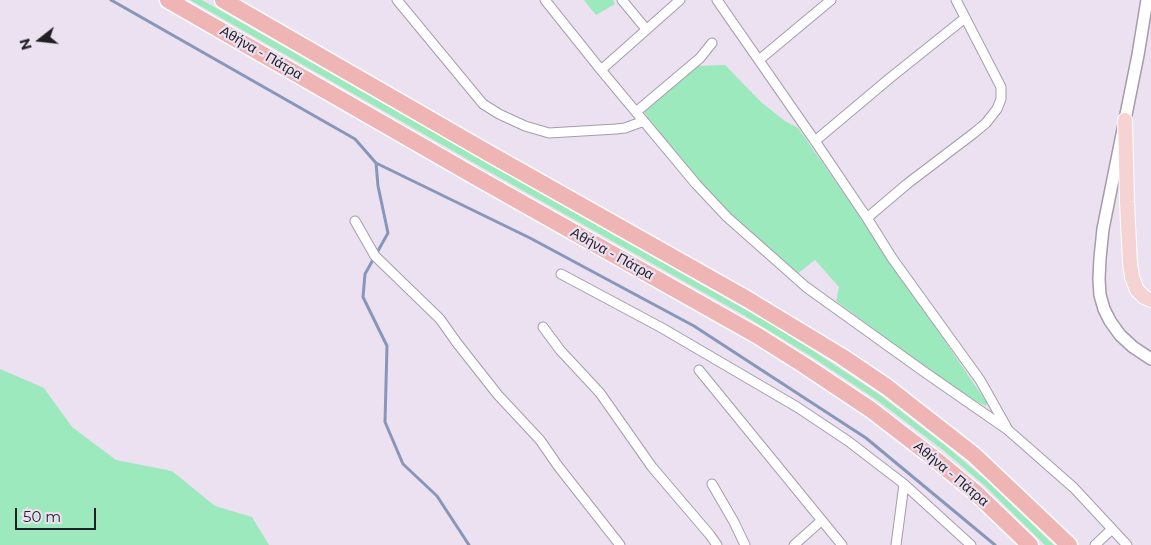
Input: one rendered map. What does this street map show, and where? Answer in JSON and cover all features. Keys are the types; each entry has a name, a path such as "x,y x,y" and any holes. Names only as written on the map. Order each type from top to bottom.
{"highway":[{"name":"Αθήνα - Πάτρα","path":"168,0 750,332 804,365 870,409 935,459 976,493 1030,545"},
{"name":"Αθήνα - Πάτρα","path":"223,0 747,299 840,356 886,387 974,455 1068,545"}],"main road":[{"path":"1125,120 1127,202 1132,277 1137,290 1144,297 1151,300"}],"street":[{"path":"397,0 483,104 499,114 525,126 549,133 625,128 644,121"},
{"path":"545,0 696,184 727,217 806,287 1008,430 1074,488 1127,545"},
{"path":"622,0 646,29"},
{"path":"601,70 680,0"},
{"path":"717,0 815,140 892,258 980,380 1008,430"},
{"path":"759,60 831,0"},
{"path":"867,218 907,184 974,133 997,109 1001,99 1001,87 956,0"},
{"path":"1147,0 1138,55 1103,229 1099,279 1100,295 1104,309 1120,335 1133,347 1151,359"},
{"path":"815,140 965,18"},
{"path":"636,112 700,58 712,43"},
{"path":"356,221 375,256 440,319 498,395 540,440 620,545"},
{"path":"561,274 662,328 797,407 848,441 904,484 971,545"},
{"path":"543,328 560,350 600,393 652,467 717,545"},
{"path":"699,370 842,545"},
{"path":"712,484 745,545"},
{"path":"896,545 904,484"},
{"path":"794,545 822,521"},
{"path":"1095,545 1112,529"}],"green space":[{"path":"190,0 202,0 767,322 812,350 880,395 946,446 987,481 1054,545 1045,545 984,485 943,450 877,400 809,355 740,313"},
{"path":"584,0 613,0 615,4 596,15"},
{"path":"725,65 762,103 785,121 798,128 987,403 986,406 962,394 836,301 839,287 815,260 797,274 736,221 681,161 644,112 697,66"},
{"path":"0,369 44,388 72,427 116,460 172,471 215,506 252,517 269,545 0,545"}],"waterway":[{"path":"111,0 355,139 376,163 530,238 694,326 866,438 995,545"},
{"path":"376,163 378,186 388,233 365,274 363,297 387,346 385,422 403,464 437,496 469,545"}]}
